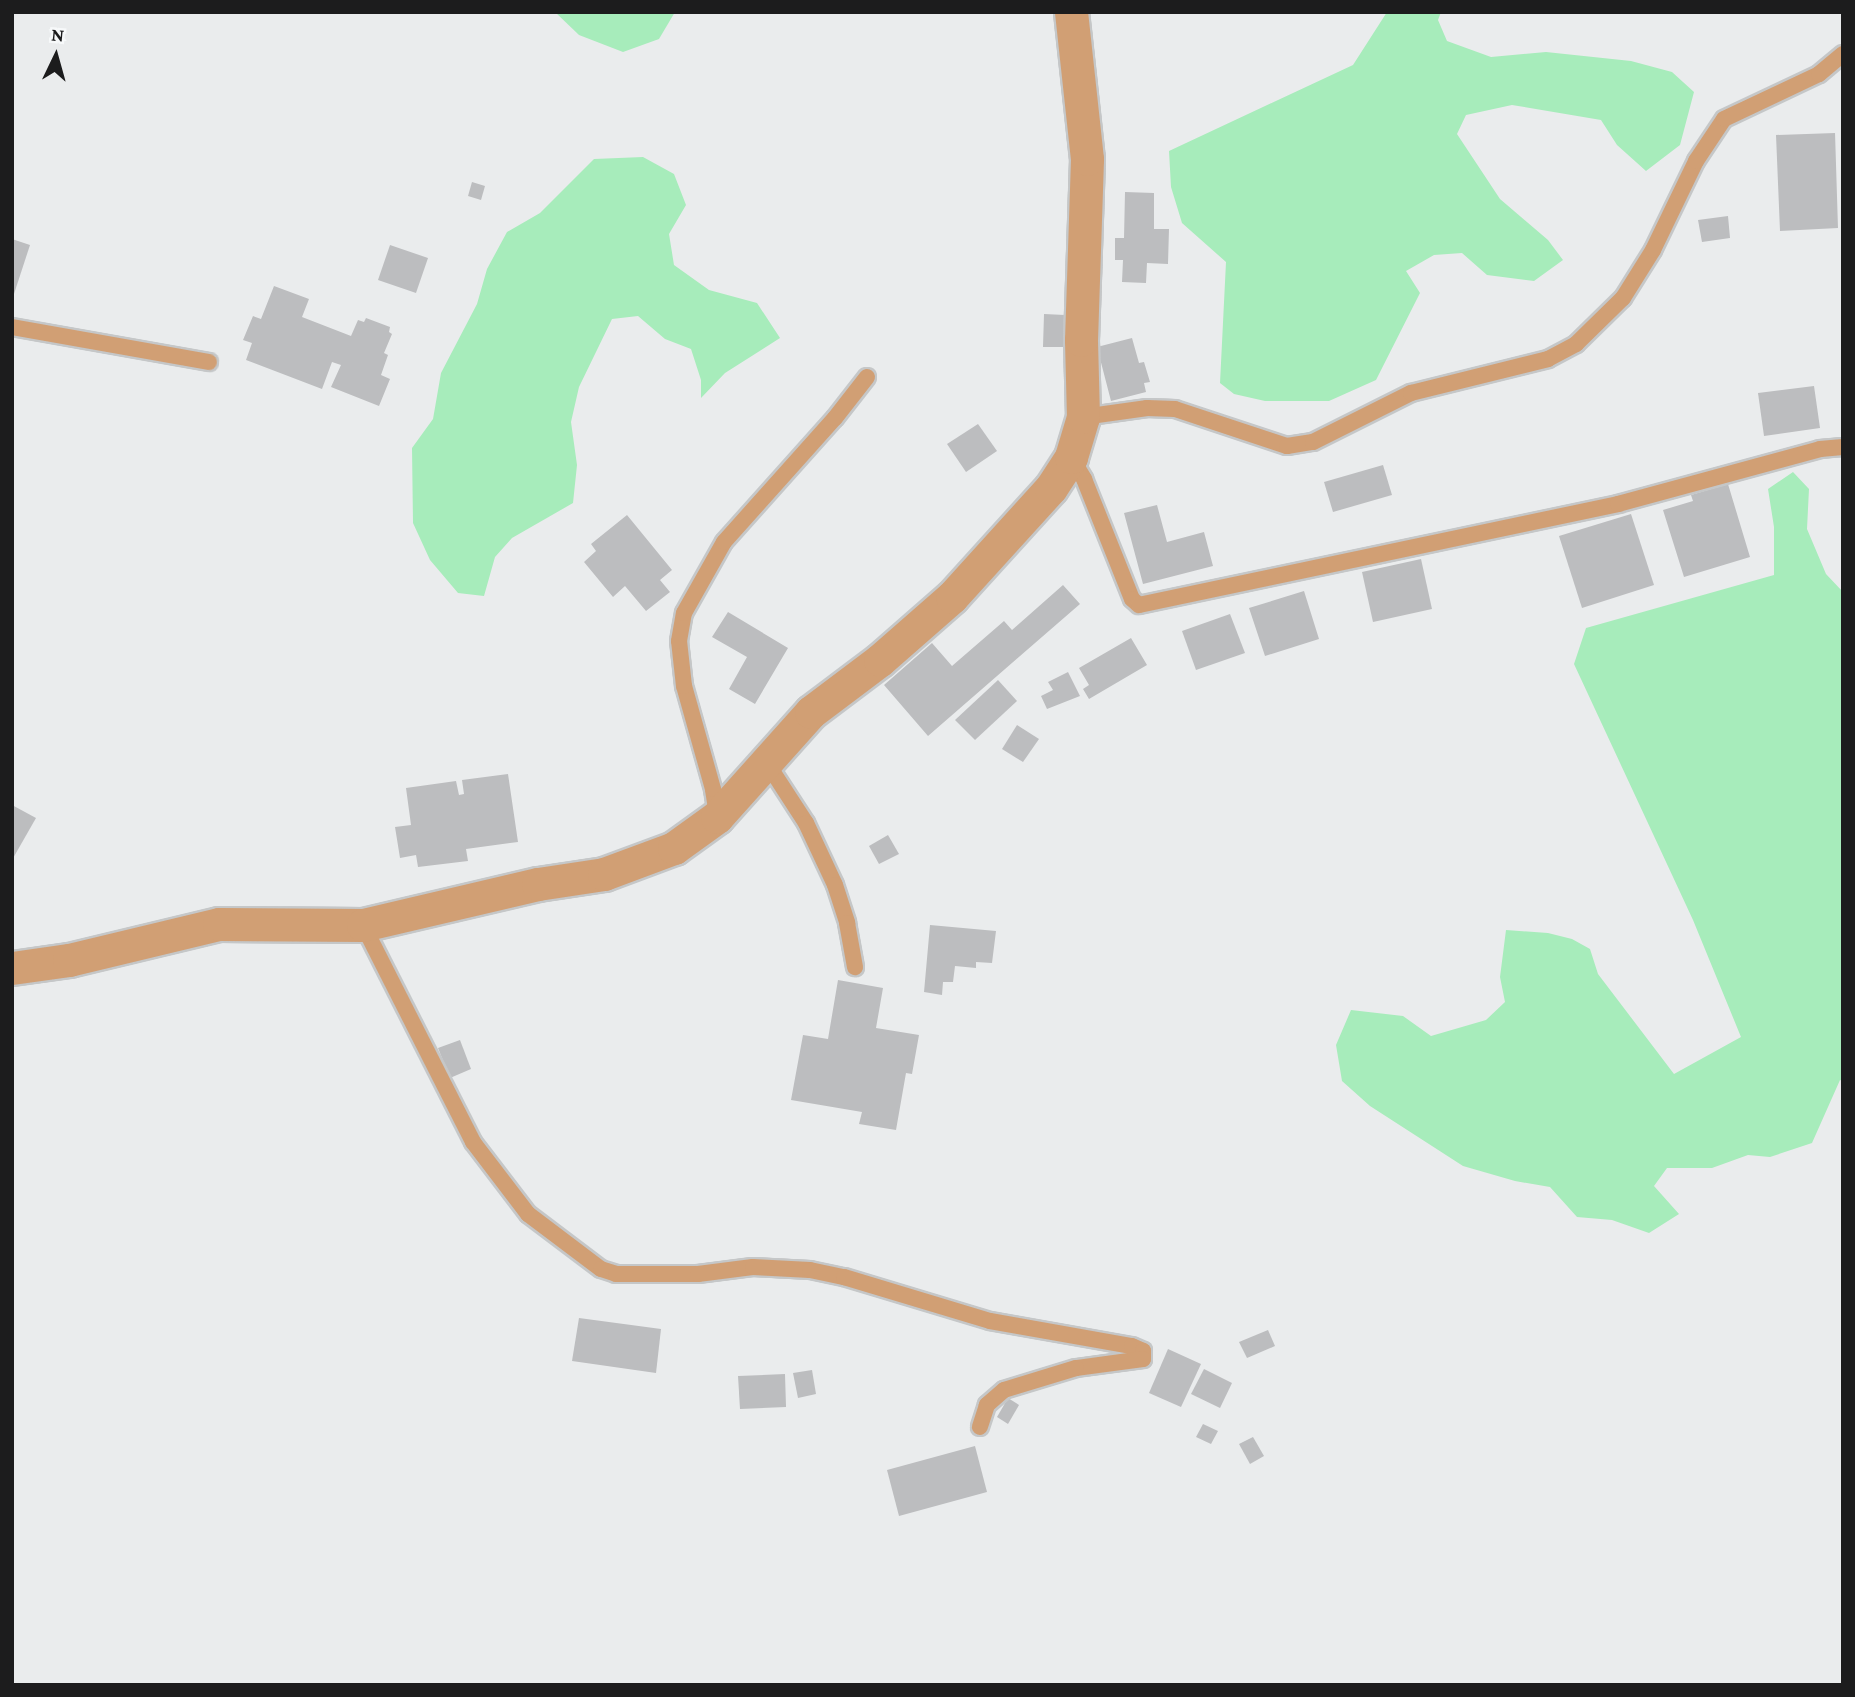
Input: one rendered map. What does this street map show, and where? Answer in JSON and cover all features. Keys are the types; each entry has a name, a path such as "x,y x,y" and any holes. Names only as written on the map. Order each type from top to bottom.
{"street":[{"path":"12,968 69,960 219,924 363,925 538,884 604,874 674,848 717,817 811,712 880,660 952,597 1051,488 1071,457 1083,417 1081,340 1087,159 1071,12"}],"lane":[{"path":"1083,417 1147,408 1175,409 1287,446 1313,442 1411,393 1548,359 1576,344 1623,298 1653,250 1696,161 1724,120 1819,74 1843,54"},
{"path":"12,327 209,362"},
{"path":"717,817 713,789 684,686 679,642 684,613 724,541 835,418 867,377"},
{"path":"1071,457 1084,479 1132,599 1139,605 1618,504 1820,449 1843,447"},
{"path":"767,763 806,823 835,886 855,967"},
{"path":"363,925 473,1142 528,1214 601,1269 616,1274 698,1274 753,1267 810,1270 844,1277 990,1321 1132,1346 1143,1351 1143,1359 1076,1368 1004,1390 987,1405 980,1427"}],"green space":[{"path":"555,12 675,12 659,39 623,52 579,35"},
{"path":"1387,12 1441,12 1438,20 1447,41 1491,57 1546,52 1631,61 1672,72 1694,92 1680,145 1646,171 1617,145 1601,120 1512,105 1466,115 1457,134 1500,199 1548,240 1563,260 1534,281 1487,275 1462,253 1434,255 1406,271 1420,293 1376,380 1329,401 1265,401 1234,394 1220,383 1226,262 1182,223 1171,187 1169,151 1353,65"},
{"path":"643,157 674,174 686,205 669,234 674,265 709,290 757,303 780,338 725,373 701,398 701,380 691,349 665,339 638,316 612,319 579,387 571,422 577,465 573,503 512,538 495,557 484,596 458,593 430,560 413,523 412,448 433,419 441,373 477,304 487,269 507,232 540,213 594,159"},
{"path":"1793,472 1809,489 1807,529 1826,574 1843,592 1843,1081 1840,1080 1812,1143 1770,1157 1748,1155 1712,1168 1667,1168 1654,1186 1679,1214 1649,1233 1612,1220 1577,1217 1550,1187 1515,1181 1463,1166 1370,1106 1342,1081 1336,1045 1351,1010 1403,1016 1431,1036 1486,1020 1505,1002 1500,977 1506,930 1548,933 1572,939 1590,949 1598,974 1674,1074 1741,1037 1693,920 1574,664 1586,628 1774,575 1774,527 1768,489"}],"building":[{"path":"1835,133 1838,228 1780,231 1776,135"},
{"path":"472,182 485,186 481,200 468,196"},
{"path":"1125,192 1154,193 1154,229 1169,229 1168,264 1147,263 1146,283 1122,282 1123,260 1115,260 1115,238 1124,238"},
{"path":"1728,216 1730,238 1702,242 1698,220"},
{"path":"12,239 30,245 13,297 12,297"},
{"path":"390,245 428,258 416,293 378,280"},
{"path":"274,286 309,299 302,317 351,336 358,320 364,322 366,318 390,327 389,332 392,334 384,353 388,355 381,375 390,379 379,406 331,387 341,365 332,362 322,389 246,360 252,343 243,340 253,316 261,319"},
{"path":"1044,314 1065,315 1063,347 1043,347"},
{"path":"1132,338 1139,363 1144,362 1150,382 1144,383 1146,392 1111,401 1097,347"},
{"path":"1814,386 1820,428 1764,436 1758,393"},
{"path":"978,424 997,451 966,472 947,444"},
{"path":"1383,465 1392,495 1333,512 1324,482"},
{"path":"1728,484 1750,557 1684,577 1663,510 1693,501 1691,495"},
{"path":"1157,505 1167,542 1204,532 1213,566 1143,584 1124,513"},
{"path":"1631,514 1654,585 1582,608 1559,536"},
{"path":"627,515 672,570 660,580 670,592 646,611 625,586 613,597 584,562 596,551 591,544"},
{"path":"1421,559 1432,609 1373,622 1362,572"},
{"path":"1063,585 1080,604 928,736 884,685 932,643 952,666 1004,621 1012,630"},
{"path":"1304,591 1319,639 1265,656 1249,608"},
{"path":"728,612 788,648 755,704 729,689 747,657 712,637"},
{"path":"1230,614 1245,653 1196,670 1182,631"},
{"path":"1131,638 1147,665 1089,699 1083,689 1089,685 1079,668"},
{"path":"1068,672 1080,696 1047,709 1041,696 1053,690 1048,682"},
{"path":"998,680 1017,701 975,740 955,720"},
{"path":"1017,725 1039,739 1023,762 1002,749"},
{"path":"508,774 518,842 466,849 468,861 418,867 416,855 400,858 395,827 411,825 406,788 456,781 459,795 464,794 462,780"},
{"path":"12,805 36,818 12,860"},
{"path":"888,835 899,854 879,864 869,846"},
{"path":"930,925 996,931 992,963 976,962 976,968 955,966 953,982 943,982 942,995 924,992"},
{"path":"838,980 883,988 876,1028 919,1035 912,1074 906,1073 896,1130 859,1124 862,1112 791,1100 803,1035 828,1039"},
{"path":"460,1040 471,1069 450,1078 438,1048"},
{"path":"579,1318 661,1329 656,1373 572,1361"},
{"path":"1268,1330 1275,1346 1247,1358 1239,1342"},
{"path":"1168,1349 1201,1364 1181,1407 1149,1393"},
{"path":"1204,1369 1232,1383 1220,1408 1191,1394"},
{"path":"812,1370 816,1394 798,1398 793,1373"},
{"path":"785,1374 786,1407 740,1409 738,1376"},
{"path":"1008,1398 1019,1405 1008,1424 997,1417"},
{"path":"1203,1424 1218,1431 1211,1444 1196,1437"},
{"path":"1253,1437 1264,1456 1250,1464 1239,1444"},
{"path":"975,1446 987,1492 899,1516 887,1470"}]}
